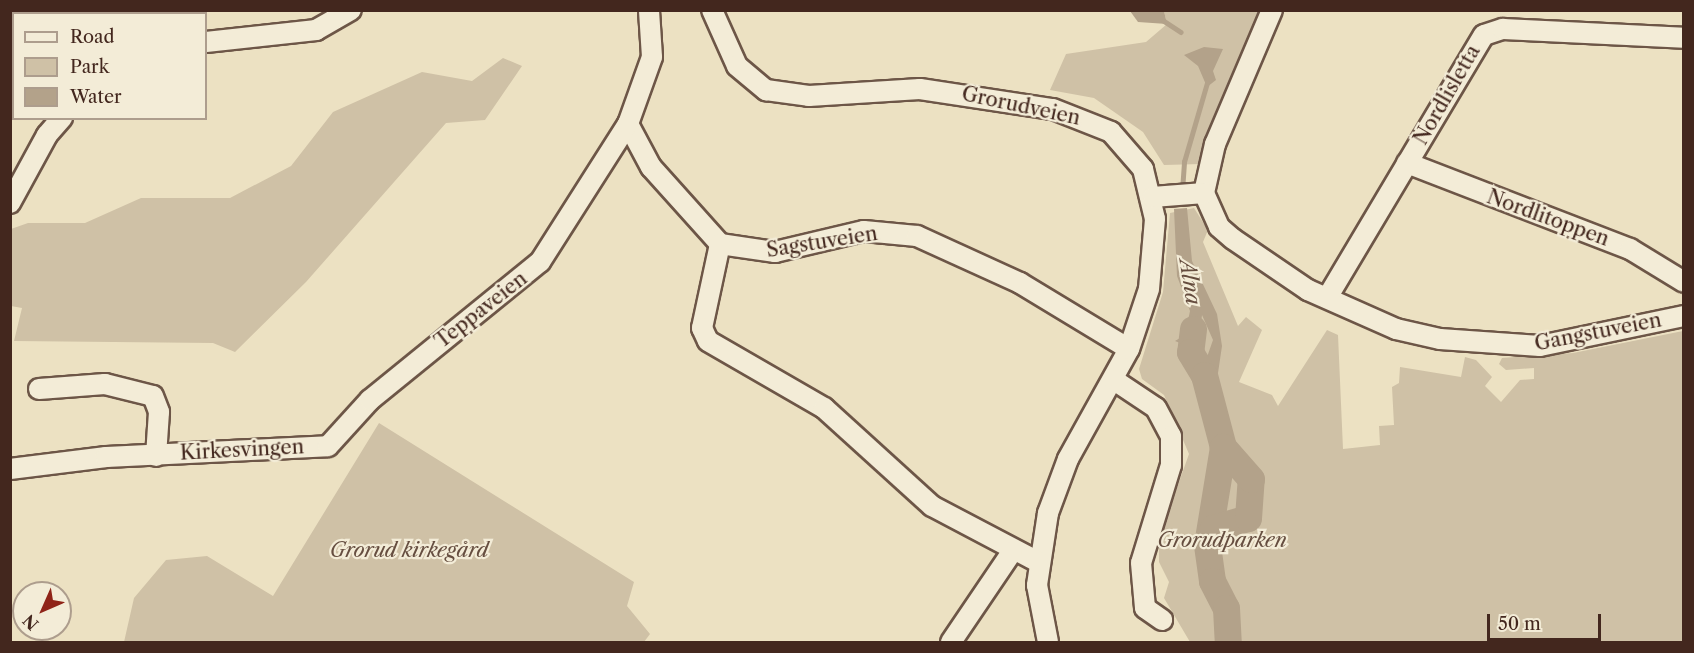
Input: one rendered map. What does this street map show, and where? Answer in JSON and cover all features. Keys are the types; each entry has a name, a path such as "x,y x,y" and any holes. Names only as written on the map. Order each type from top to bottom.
{"street":[{"path":"207,42 316,30 351,10"},
{"path":"649,10 652,57 628,124 651,167 720,244 703,322 708,341 798,390 932,506 1012,552 1038,562"},
{"name":"Grorudveien","path":"712,10 737,66 766,90 809,96 891,88 945,91 1074,114 1122,141 1143,168 1153,197 1152,271 1130,349 1059,478 1038,562 1039,609 1048,642"},
{"path":"1153,197 1190,194 1215,144 1272,10"},
{"name":"Nordlisletta","path":"1327,298 1472,48 1488,32 1683,38"},
{"path":"10,203 47,135 60,120"},
{"name":"Teppaveien","path":"327,446 370,400 540,262 628,124"},
{"name":"Nordlitoppen","path":"1407,163 1630,249 1683,280"},
{"name":"Gangstuveien","path":"1190,194 1219,227 1233,239 1327,298 1417,335 1518,346 1558,343 1683,316"},
{"name":"Sagstuveien","path":"720,244 775,252 864,231 917,236 1020,283 1130,349"},
{"path":"1114,380 1156,408 1171,436 1171,465 1141,563 1145,608 1162,620"},
{"name":"Kirkesvingen","path":"39,389 105,384 153,396 159,412 156,456"},
{"name":"Kirkesvingen","path":"10,469 156,456 327,446"},
{"path":"951,642 1012,552"}],"green space":[{"path":"1164,11 1264,11 1201,164 1164,165 1143,132 1094,98 1050,90 1066,54 1146,42 1167,24"},
{"path":"503,58 522,66 485,120 446,123 306,282 235,352 213,343 14,341 22,308 11,306 11,229 28,223 85,223 141,198 230,198 291,166 333,112 422,72 472,81"},
{"name":"Grorudparken","path":"1194,208 1208,230 1203,242 1238,326 1246,317 1262,330 1239,382 1272,395 1278,406 1327,330 1338,335 1343,449 1380,445 1379,426 1394,425 1392,387 1399,383 1400,367 1461,377 1465,357 1476,360 1492,377 1485,386 1501,402 1520,380 1534,379 1534,368 1506,370 1499,364 1502,358 1573,353 1683,331 1683,642 1190,642 1164,598 1169,582 1159,562 1159,538 1189,454 1164,395 1142,379 1139,369 1163,292 1170,213"},
{"name":"Grorud kirkegård","path":"379,423 634,582 627,606 650,634 644,642 124,642 134,598 166,560 207,556 273,596"}],"water":[{"path":"1130,11 1164,11 1167,24 1138,22"},
{"path":"1204,47 1223,49 1213,71 1216,80 1207,87 1198,66 1184,55"},
{"path":"1187,208 1192,261 1217,314 1222,346 1218,373 1180,355 1180,343 1175,341 1185,335 1190,311 1177,276 1174,209","holes":["1202,315 1213,340 1207,357 1197,355"]}],"waterway":[{"name":"Alna","path":"1164,21 1181,32"},
{"name":"Alna","path":"1182,191 1184,162 1207,83"},
{"name":"Alna","path":"1193,329 1190,352 1204,375 1223,447 1207,545 1212,581 1226,608 1228,642"},
{"path":"1213,528 1248,518 1251,479 1223,447"}]}
